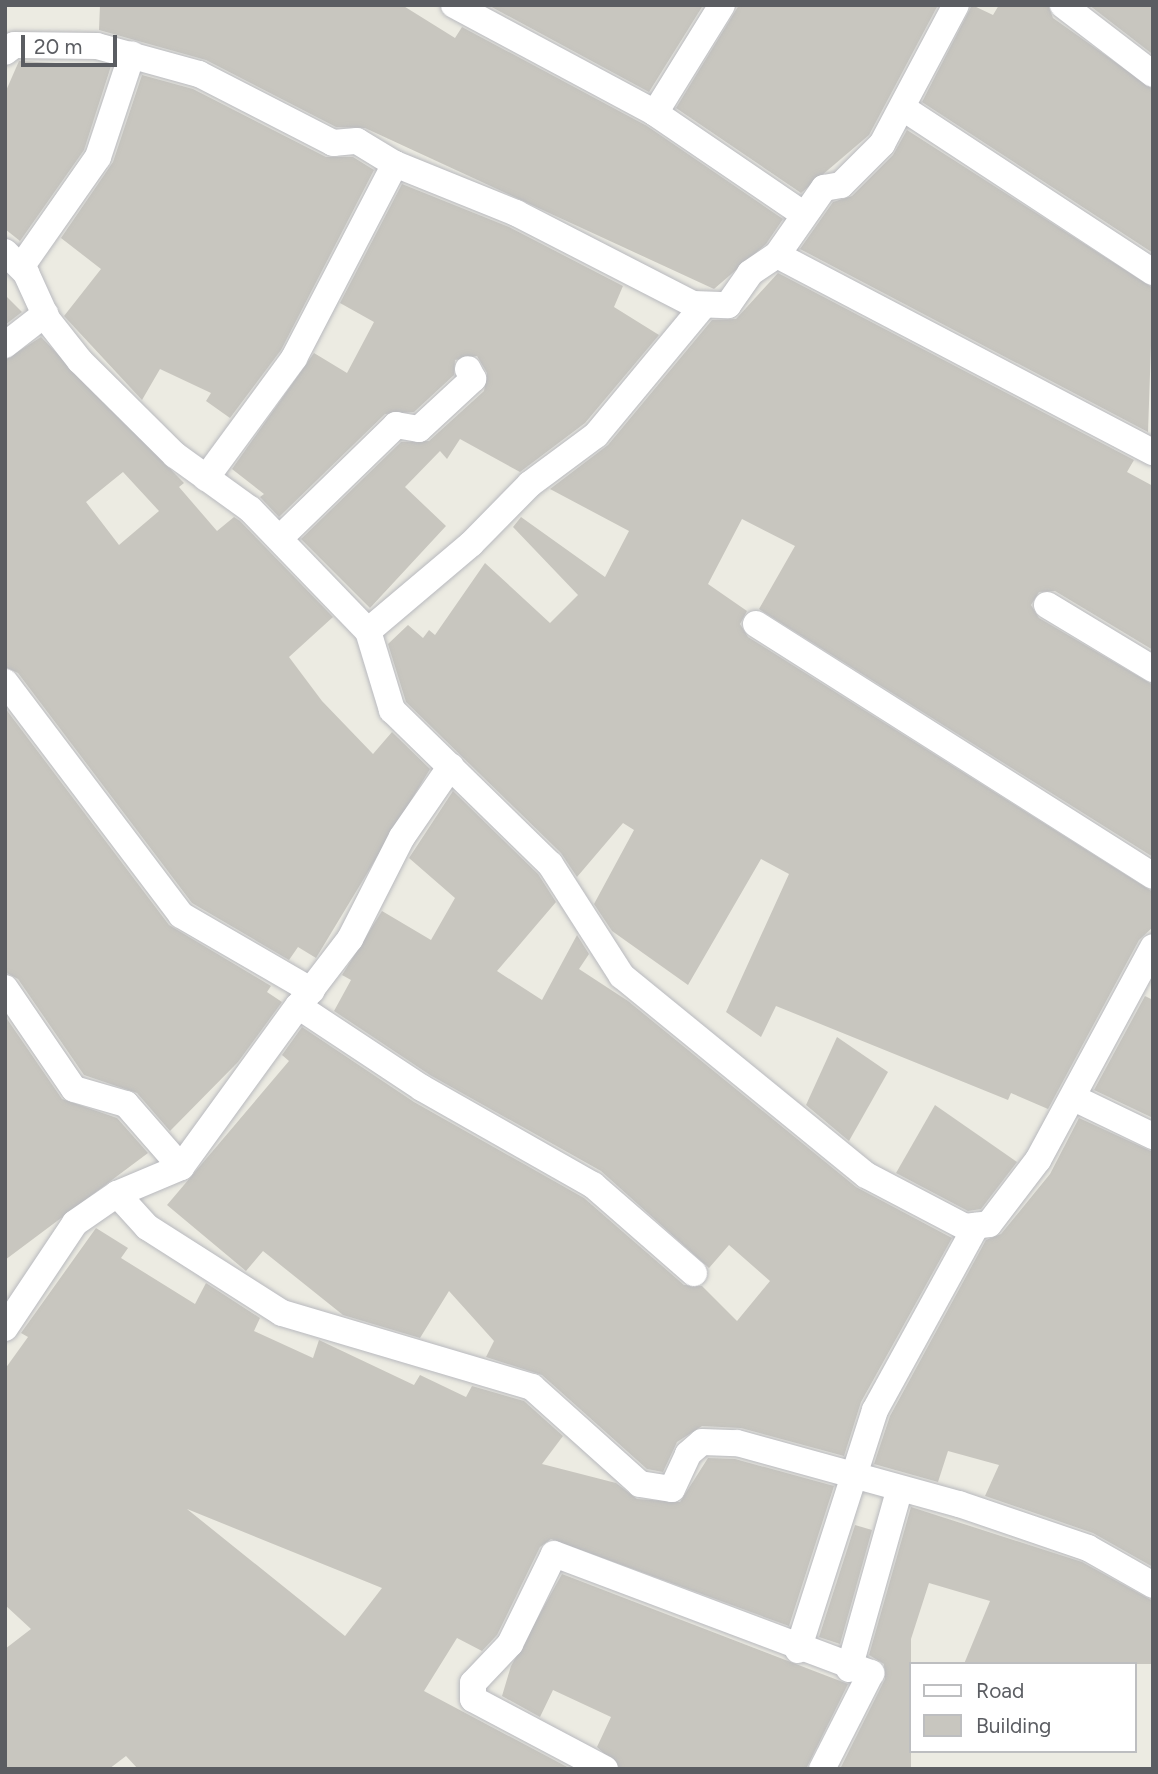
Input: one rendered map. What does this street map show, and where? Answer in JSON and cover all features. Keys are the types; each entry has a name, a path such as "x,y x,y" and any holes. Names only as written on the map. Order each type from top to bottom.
{"street":[{"path":"454,5 655,113 803,214"},
{"path":"655,113 722,5"},
{"path":"8,47 132,54 199,74 333,142 357,141 395,164 516,213 704,306 728,304 750,273 777,256 803,214 824,188 841,185 864,164 903,108 956,5"},
{"path":"1063,5 1153,74"},
{"path":"132,54 98,157 13,259 45,314 80,361 206,478 279,538 368,631 392,710 550,864 622,976 866,1175 965,1227 989,1224 1009,1202 1074,1098 1153,947"},
{"path":"903,108 1153,272"},
{"path":"206,478 294,358 395,164"},
{"path":"777,256 1153,452"},
{"path":"368,631 471,544 530,484 596,435 704,306"},
{"path":"5,345 45,314"},
{"path":"279,538 396,425 419,429 473,379 468,369"},
{"path":"1047,606 1153,669"},
{"path":"756,624 1153,876"},
{"path":"5,682 181,915 305,998 422,1088 593,1185 694,1273"},
{"path":"8,1314 75,1223 117,1194 181,1167 350,939 402,836 451,766"},
{"path":"5,988 74,1089 126,1104 181,1167"},
{"path":"1074,1098 1153,1136"},
{"path":"117,1194 147,1227 282,1313 532,1387 640,1484 673,1489 688,1454 702,1442 737,1443 854,1479 959,1504 1088,1548 1153,1585"},
{"path":"798,1650 897,1359 912,1352 976,1226"},
{"path":"849,1668 899,1491"},
{"path":"605,1769 473,1699 473,1683 510,1644 554,1553 798,1650 871,1673 822,1769"}],"building":[{"path":"100,5 402,5 455,38 462,27 647,126 783,219 766,244 714,289 365,128 336,127 206,60 99,30"},
{"path":"488,5 699,5 702,7 649,92"},
{"path":"739,5 938,5 869,135 801,193 676,108"},
{"path":"972,5 993,15 999,5 1048,5 1053,18 1153,89 1153,253 922,102"},
{"path":"1089,5 1153,5 1151,53"},
{"path":"19,61 111,66 84,150 20,241 5,229 5,93"},
{"path":"142,75 193,89 326,157 353,157 374,170 281,350 230,418 206,401 211,393 160,369 142,400 64,316 101,269 61,238 113,162"},
{"path":"907,130 1153,288 1148,432 800,249 833,202 852,196 893,155"},
{"path":"402,184 509,227 623,286 614,307 659,335 585,423 520,472 460,439 447,459 440,451 405,487 446,526 370,608 301,539 401,442 429,441 484,391 487,373 477,356 455,360 454,375 414,412 385,414 279,517 260,497 264,494 232,469 314,353 347,373 374,322 340,303"},
{"path":"778,273 1134,460 1127,472 1153,486 1153,650 1055,591 1039,592 1031,605 1039,618 1153,685 1153,857 759,609 795,546 742,519 708,584 747,611 740,624 748,637 1153,892 1153,927 1139,940 1048,1109 1011,1093 1008,1100 776,1006 761,1037 726,1012 789,874 761,859 688,985 612,931 594,904 634,830 623,823 577,877 561,853 406,702 388,644 408,625 423,638 429,630 435,635 485,563 550,623 578,595 513,527 521,517 605,577 629,531 550,489 608,445 712,320 736,319"},
{"path":"5,295 22,312 5,325"},
{"path":"41,337 184,483 179,487 217,531 234,517 240,521 333,617 289,657 322,701 373,754 392,732 430,769 316,958 298,947 289,960 192,903 18,673 5,667 5,360","holes":["123,472 159,511 119,545 86,502"]},
{"path":"5,708 169,925 271,986 267,992 282,1002 238,1062 170,1131 137,1093 84,1075 18,979 5,972"},
{"path":"453,791 538,874 556,902 497,971 542,1000 577,935 589,954 579,969 628,1001 856,1187 952,1238 861,1402 844,1456 741,1428 702,1426 677,1442 663,1472 647,1469 542,1375 486,1357 494,1341 449,1291 420,1338 343,1315 263,1251 246,1271 167,1205 289,1061 282,1055 302,1027 414,1102 584,1198 684,1285 702,1286 737,1321 770,1281 729,1245 709,1268 601,1171 430,1075 334,1011 351,980 342,975 382,911 431,940 455,898 409,858"},
{"path":"1145,996 1153,1000 1153,1118 1094,1090"},
{"path":"5,1016 62,1099 117,1118 148,1153 5,1260"},
{"path":"837,1037 888,1072 849,1141 806,1105"},
{"path":"935,1105 1017,1162 981,1209 968,1211 896,1173"},
{"path":"1079,1118 1153,1152 1153,1567 1093,1533 985,1496 999,1465 948,1451 938,1482 874,1464 890,1416 986,1240 1001,1234 1050,1174"},
{"path":"96,1228 128,1248 121,1258 195,1304 206,1283 260,1318 254,1331 313,1358 319,1340 414,1385 420,1375 466,1397 472,1386 524,1401 563,1436 542,1464 616,1483 637,1499 680,1502 708,1458 735,1459 834,1486 789,1626 551,1539 540,1547 497,1635 482,1651 457,1638 424,1691 571,1769 138,1769 126,1756 109,1769 5,1769 5,1649 31,1629 5,1605 5,1369 28,1337 21,1333","holes":["187,1509 382,1588 345,1636"]},
{"path":"911,1507 1082,1562 1153,1601 1153,1664 965,1662 990,1601 929,1583 911,1639 911,1769 840,1769 885,1679 884,1664 869,1655"},
{"path":"855,1525 872,1530 840,1644 819,1637"},
{"path":"562,1574 848,1684 806,1769 621,1769 597,1747 611,1717 553,1690 540,1717 502,1696 511,1666"}]}
